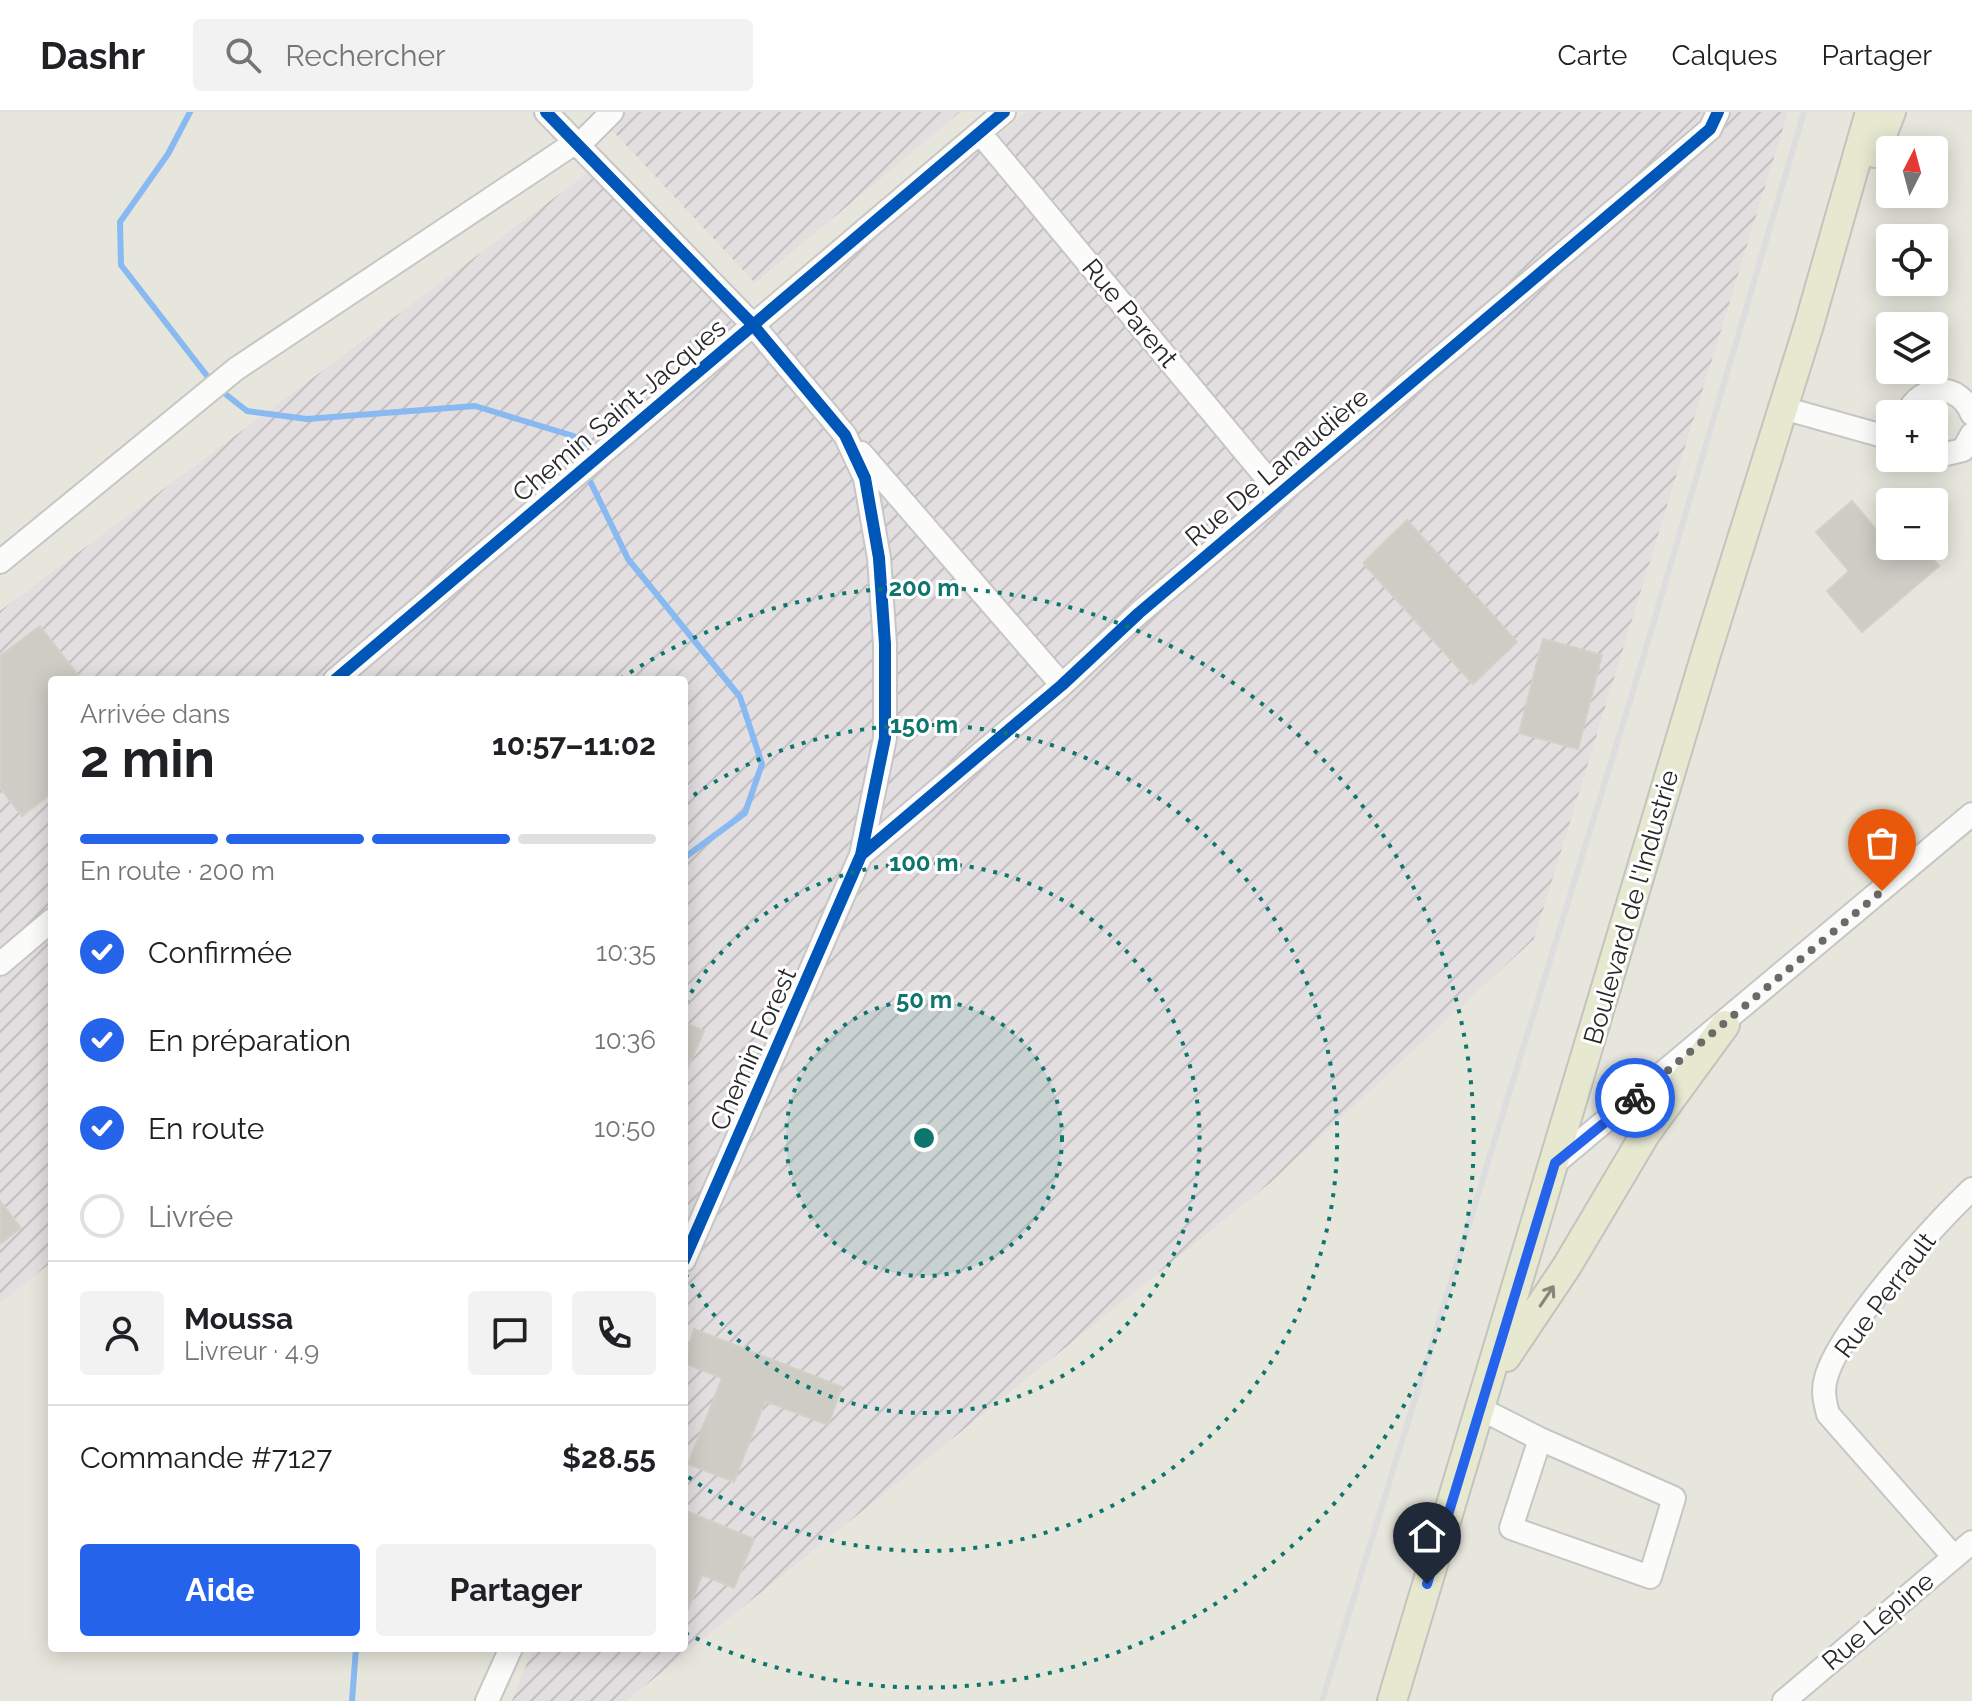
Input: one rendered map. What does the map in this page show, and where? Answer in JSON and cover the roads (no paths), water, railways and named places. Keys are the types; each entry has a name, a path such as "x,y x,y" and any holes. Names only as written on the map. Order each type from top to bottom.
{"main road":[{"name":"Boulevard de l'Industrie","path":"1392,1701 1706,654 1809,325 1870,112"},
{"path":"1809,325 1891,112"},
{"path":"1484,1397 1646,1133 1725,1025"}],"street":[{"path":"546,112 753,325 1062,685"},
{"path":"0,562 236,369 578,143 612,112"},
{"name":"Chemin Saint-Jacques","path":"340,676 1004,112"},
{"name":"Rue De Lanaudière","path":"861,855 1710,129 1718,112"},
{"name":"Rue Parent","path":"980,133 1280,494"},
{"path":"1915,400 1930,391 1949,390 1966,399 1972,414"},
{"path":"1783,408 1876,434"},
{"path":"1948,451 1963,450 1972,434"},
{"path":"845,435 865,478 879,558 885,644 885,738 861,855"},
{"path":"1555,1163 1725,1025 1972,814"},
{"name":"Chemin Forest","path":"688,1251 861,855"},
{"path":"0,964 48,923"},
{"name":"Rue Perrault","path":"1954,1557 1828,1414 1823,1397 1826,1377 1853,1328 1914,1253 1972,1189"},
{"path":"1484,1397 1540,1439 1674,1498 1650,1577 1511,1528 1540,1439"},
{"name":"Rue Lépine","path":"1784,1701 1972,1542"},
{"path":"487,1701 509,1652"}],"waterway":[{"path":"190,112 168,154 120,222 121,265 211,381"},
{"path":"219,389 247,411 307,419 475,406 580,438 583,449"},
{"path":"591,483 628,559 740,697 762,764 745,813 688,855"},
{"path":"352,1701 356,1652"}],"railway":[{"path":"1322,1701 1641,665 1804,112"}]}
